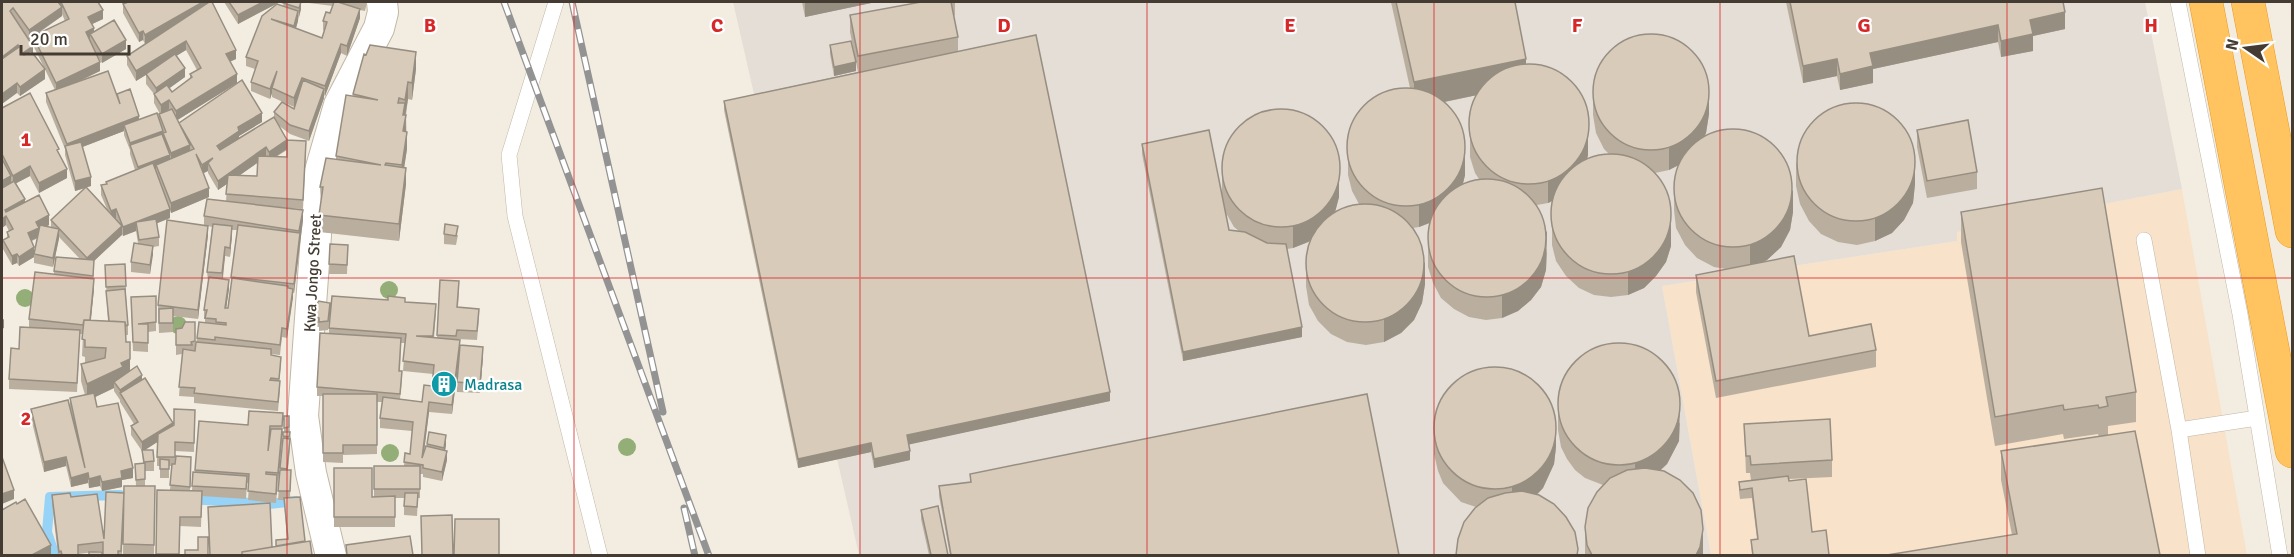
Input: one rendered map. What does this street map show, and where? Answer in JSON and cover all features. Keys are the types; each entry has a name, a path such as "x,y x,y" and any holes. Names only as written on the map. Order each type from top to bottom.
{"highway":[{"path":"2206,2 2292,451"},
{"path":"2248,2 2292,231"}],"street":[{"name":"Kwa Jongo Street","path":"331,555 311,473 303,416 316,235 316,185 339,105 379,28 383,12 382,2"}],"lane":[{"path":"556,2 509,155 515,216 600,555"},
{"path":"2178,2 2240,314 2280,555"},
{"path":"2144,240 2179,430 2198,555"},
{"path":"2179,430 2257,418"}],"shaded area":[{"path":"733,2 2145,2 2182,189 1957,232 1957,241 1662,286 1711,555 859,555"},
{"path":"2182,189 2247,555 1711,555 1662,286 1957,241 1956,232"}],"building":[{"path":"2,2 58,2 62,7 29,30 13,8 10,11 33,46 23,53 24,55 31,51 45,69 20,87 17,83 2,94 2,59 19,47 18,45 2,57"},
{"path":"61,2 98,2 103,10 88,17 94,28 86,32 100,62 56,83 33,36 69,19"},
{"path":"128,2 203,2 145,35 143,31 139,33 123,4"},
{"path":"212,2 236,50 226,54 237,74 176,111 169,100 161,105 154,94 167,85 172,92 192,77 190,74 201,68 186,41 136,71 127,56"},
{"path":"229,2 263,2 238,15"},
{"path":"284,2 301,2 299,8"},
{"path":"334,2 360,9 347,46 341,44 325,86 302,78 294,98 272,88 277,71 270,89 251,82 258,61 246,57 262,16 277,4 298,11 294,26 271,19 322,38 327,22 323,21 326,12 330,13"},
{"path":"921,2 951,2 958,37 858,56 850,15"},
{"path":"1396,2 1515,2 1526,59 1414,82"},
{"path":"1790,2 2063,2 2065,12 2030,20 2033,34 2001,41 1998,25 1870,53 1873,66 1840,74 1837,59 1803,66"},
{"path":"114,20 126,40 102,54 90,34"},
{"path":"1651,34 1673,39 1692,51 1704,70 1709,92 1704,114 1692,133 1673,145 1651,150 1629,145 1610,133 1598,114 1593,92 1598,70 1610,51 1629,39"},
{"path":"1036,35 1110,392 907,435 910,451 874,459 871,443 798,459 724,101"},
{"path":"851,41 856,62 834,67 830,45"},
{"path":"370,45 416,52 412,83 408,82 405,100 399,98 398,103 405,103 403,115 406,115 403,131 407,132 402,165 386,163 385,165 406,168 399,224 319,215 323,187 320,187 326,158 381,165 336,156 346,95 378,100 353,94 364,54 366,55"},
{"path":"175,54 185,68 156,88 146,74"},
{"path":"1529,64 1552,69 1571,82 1584,101 1589,124 1584,147 1571,166 1552,179 1529,184 1506,179 1487,166 1474,147 1469,124 1474,101 1487,82 1506,69"},
{"path":"108,71 120,104 117,94 130,89 139,116 67,144 46,93"},
{"path":"242,80 262,113 238,127 239,131 217,146 220,150 274,117 287,140 269,152 266,147 218,181 208,163 213,158 202,165 196,154 209,188 171,203 156,165 194,149 179,123"},
{"path":"303,80 324,89 309,131 290,125 274,112 282,102 294,109"},
{"path":"1406,88 1428,93 1448,105 1460,125 1465,147 1460,169 1448,189 1428,201 1406,206 1384,201 1364,189 1352,169 1347,147 1352,125 1364,105 1384,93"},
{"path":"30,93 67,169 39,183 30,166 13,176 2,154 2,108"},
{"path":"1856,103 1879,107 1898,120 1911,139 1915,162 1911,185 1898,204 1879,217 1856,221 1833,217 1814,204 1801,185 1797,162 1801,139 1814,120 1833,107"},
{"path":"172,109 190,145 171,153 159,114"},
{"path":"1281,109 1292,110 1314,119 1330,135 1339,157 1339,179 1330,201 1314,217 1292,226 1281,227 1270,226 1248,217 1232,201 1223,179 1222,168 1223,157 1232,135 1248,119 1270,110"},
{"path":"157,113 163,131 130,143 124,125"},
{"path":"1968,120 1977,172 1927,181 1917,130"},
{"path":"1733,129 1756,134 1775,146 1787,165 1792,188 1787,211 1775,230 1756,242 1733,247 1710,242 1691,230 1679,211 1674,188 1679,165 1691,146 1710,134"},
{"path":"1209,130 1229,230 1245,232 1267,243 1286,244 1302,327 1183,352 1142,144"},
{"path":"162,134 170,155 138,167 130,145"},
{"path":"287,140 306,141 303,200 226,194 228,175 257,176 258,156 287,157"},
{"path":"81,142 91,177 75,181 65,146"},
{"path":"1611,154 1634,159 1653,172 1666,191 1671,214 1666,237 1653,256 1634,269 1611,274 1588,269 1569,256 1556,237 1551,214 1556,191 1569,172 1588,159"},
{"path":"2,159 11,176 2,181"},
{"path":"153,163 170,209 123,227 116,209 111,211 101,185"},
{"path":"1487,179 1510,183 1529,196 1542,215 1546,238 1542,261 1529,280 1510,293 1487,297 1464,293 1445,280 1432,261 1428,238 1432,215 1445,196 1464,183"},
{"path":"14,181 25,199 5,210 6,212 39,195 49,215 36,222 39,228 28,233 34,247 19,257 17,254 12,256 3,240 9,237 7,232 13,229 6,216 2,219 2,188"},
{"path":"86,187 122,226 87,258 51,220"},
{"path":"2102,188 2136,392 2106,397 2108,406 2099,408 2098,405 2064,410 2063,405 1995,417 1961,212"},
{"path":"207,199 303,210 299,231 204,216"},
{"path":"1365,204 1388,208 1407,221 1420,240 1424,263 1420,286 1407,305 1388,318 1365,322 1342,318 1323,305 1310,286 1306,263 1310,240 1323,221 1342,208"},
{"path":"156,219 159,237 139,240 136,222"},
{"path":"167,220 208,226 198,310 158,305"},
{"path":"213,224 232,226 230,248 225,247 222,273 207,272"},
{"path":"445,224 458,226 456,236 444,234"},
{"path":"40,225 59,229 53,258 34,254"},
{"path":"238,225 300,233 294,284 231,277"},
{"path":"134,243 153,246 150,265 131,262"},
{"path":"330,244 348,245 347,265 329,264"},
{"path":"1794,256 1809,336 1871,324 1876,350 1716,381 1696,275"},
{"path":"56,257 94,260 93,276 54,271"},
{"path":"125,264 126,286 106,287 105,265"},
{"path":"35,272 94,279 90,320 84,320 83,325 29,319"},
{"path":"209,277 229,280 225,308 228,308 232,278 288,286 293,289 287,329 282,328 280,345 215,337 215,340 197,338 199,322 226,325 226,323 216,322 216,319 205,318"},
{"path":"440,280 459,281 457,307 479,309 477,331 457,330 456,336 437,335"},
{"path":"125,289 128,325 126,326 125,322 109,321 106,291"},
{"path":"156,296 156,322 138,324 148,324 148,343 133,342 131,297"},
{"path":"332,296 388,300 388,296 405,298 405,302 436,304 433,336 416,336 460,340 452,405 429,402 422,458 426,446 447,451 442,472 423,468 423,465 404,462 405,453 410,454 413,422 380,418 383,397 422,402 424,385 432,386 434,365 403,361 406,334 329,328"},
{"path":"318,301 330,303 328,321 319,322 319,318 316,317"},
{"path":"173,308 173,323 159,323 159,309"},
{"path":"84,320 125,322 126,342 130,342 130,359 121,363 123,367 87,384 81,364 105,358 106,348 85,347 85,340 82,339"},
{"path":"185,322 195,322 195,341 191,342 192,345 176,345 176,329 182,328"},
{"path":"20,327 80,330 77,383 9,379 11,348 19,349"},
{"path":"320,333 401,338 400,394 317,387"},
{"path":"196,342 271,349 271,355 281,357 279,379 271,378 270,380 280,381 278,402 194,393 195,388 179,387 183,349 195,351"},
{"path":"1619,343 1642,348 1662,361 1675,381 1680,404 1675,427 1662,447 1642,460 1619,465 1596,460 1576,447 1563,427 1558,404 1563,381 1576,361 1596,348"},
{"path":"460,345 483,347 480,384 457,382"},
{"path":"137,366 142,375 120,390 114,382"},
{"path":"1495,367 1518,372 1538,385 1551,405 1556,428 1551,451 1538,471 1518,484 1495,489 1472,484 1452,471 1439,451 1434,428 1439,405 1452,385 1472,372"},
{"path":"145,378 173,423 142,442 131,426 138,422 120,393"},
{"path":"94,393 97,407 118,403 133,468 121,471 122,478 102,482 100,476 89,479 88,473 71,478 66,457 44,462 31,409 68,400 85,468 70,398"},
{"path":"323,394 377,394 377,445 343,445 343,453 323,453"},
{"path":"1367,394 1399,555 951,555 939,486 971,482 970,474"},
{"path":"174,409 195,410 194,443 175,442 175,457 157,457 158,434 174,425"},
{"path":"249,411 283,413 282,426 270,426 268,451 271,429 282,429 278,473 266,472 266,474 277,475 276,494 248,491 249,474 195,470 199,421 248,425"},
{"path":"284,416 289,416 289,427 284,428"},
{"path":"1830,419 1832,460 1751,465 1750,456 1746,456 1744,424"},
{"path":"2135,431 2160,555 1887,555 2017,534 2001,451"},
{"path":"283,432 290,432 289,437 283,436"},
{"path":"429,432 446,435 444,448 427,444"},
{"path":"283,438 290,439 287,469 280,468"},
{"path":"142,450 153,450 154,461 144,462"},
{"path":"176,456 191,457 190,487 170,485 172,464 175,464"},
{"path":"2,457 14,490 2,494"},
{"path":"160,459 169,460 169,469 160,469"},
{"path":"145,463 145,479 136,480 135,464"},
{"path":"374,466 420,466 420,489 374,489"},
{"path":"334,468 372,468 372,497 395,496 395,517 334,517"},
{"path":"1645,468 1664,471 1680,480 1693,493 1701,510 1703,529 1696,555 1592,555 1587,545 1585,527 1588,508 1597,492 1610,478 1627,470"},
{"path":"280,470 291,470 290,491 278,491"},
{"path":"193,472 247,476 246,489 192,486"},
{"path":"1788,476 1789,481 1806,479 1812,532 1826,530 1829,555 1753,555 1751,540 1758,539 1752,488 1740,490 1739,482"},
{"path":"124,486 155,486 154,545 123,544"},
{"path":"157,490 202,491 201,517 180,517 179,554 156,554"},
{"path":"1522,491 1539,495 1554,504 1566,517 1575,532 1577,555 1456,555 1458,539 1464,522 1475,508 1488,498"},
{"path":"106,492 124,493 121,551 118,551 118,555 103,555 103,542 78,545 78,555 62,555 61,551 59,552 52,495 70,493 71,497 97,494 104,539"},
{"path":"405,493 418,493 417,507 404,506"},
{"path":"300,497 305,541 276,546 276,540 288,539 284,498"},
{"path":"25,499 51,545 32,555 2,555 2,510"},
{"path":"270,503 272,547 242,552 242,555 210,555 208,507"},
{"path":"938,506 948,555 931,555 921,510"},
{"path":"452,515 453,555 422,555 421,516"},
{"path":"455,519 499,519 499,555 454,555"},
{"path":"410,536 413,555 347,555 346,545"},
{"path":"198,537 208,537 208,555 185,555 185,550 198,550"},
{"path":"310,541 312,555 242,555 242,552"},
{"path":"89,552 102,552 102,555 89,555"}],"waterway":[{"path":"55,556 47,532 50,497 120,495"},
{"path":"189,499 269,504 296,501"}],"railway":[{"path":"504,2 709,556"},
{"path":"572,2 663,412"},
{"path":"684,508 695,556"}],"place":[{"name":"Madrasa","path":"444,384"}]}
